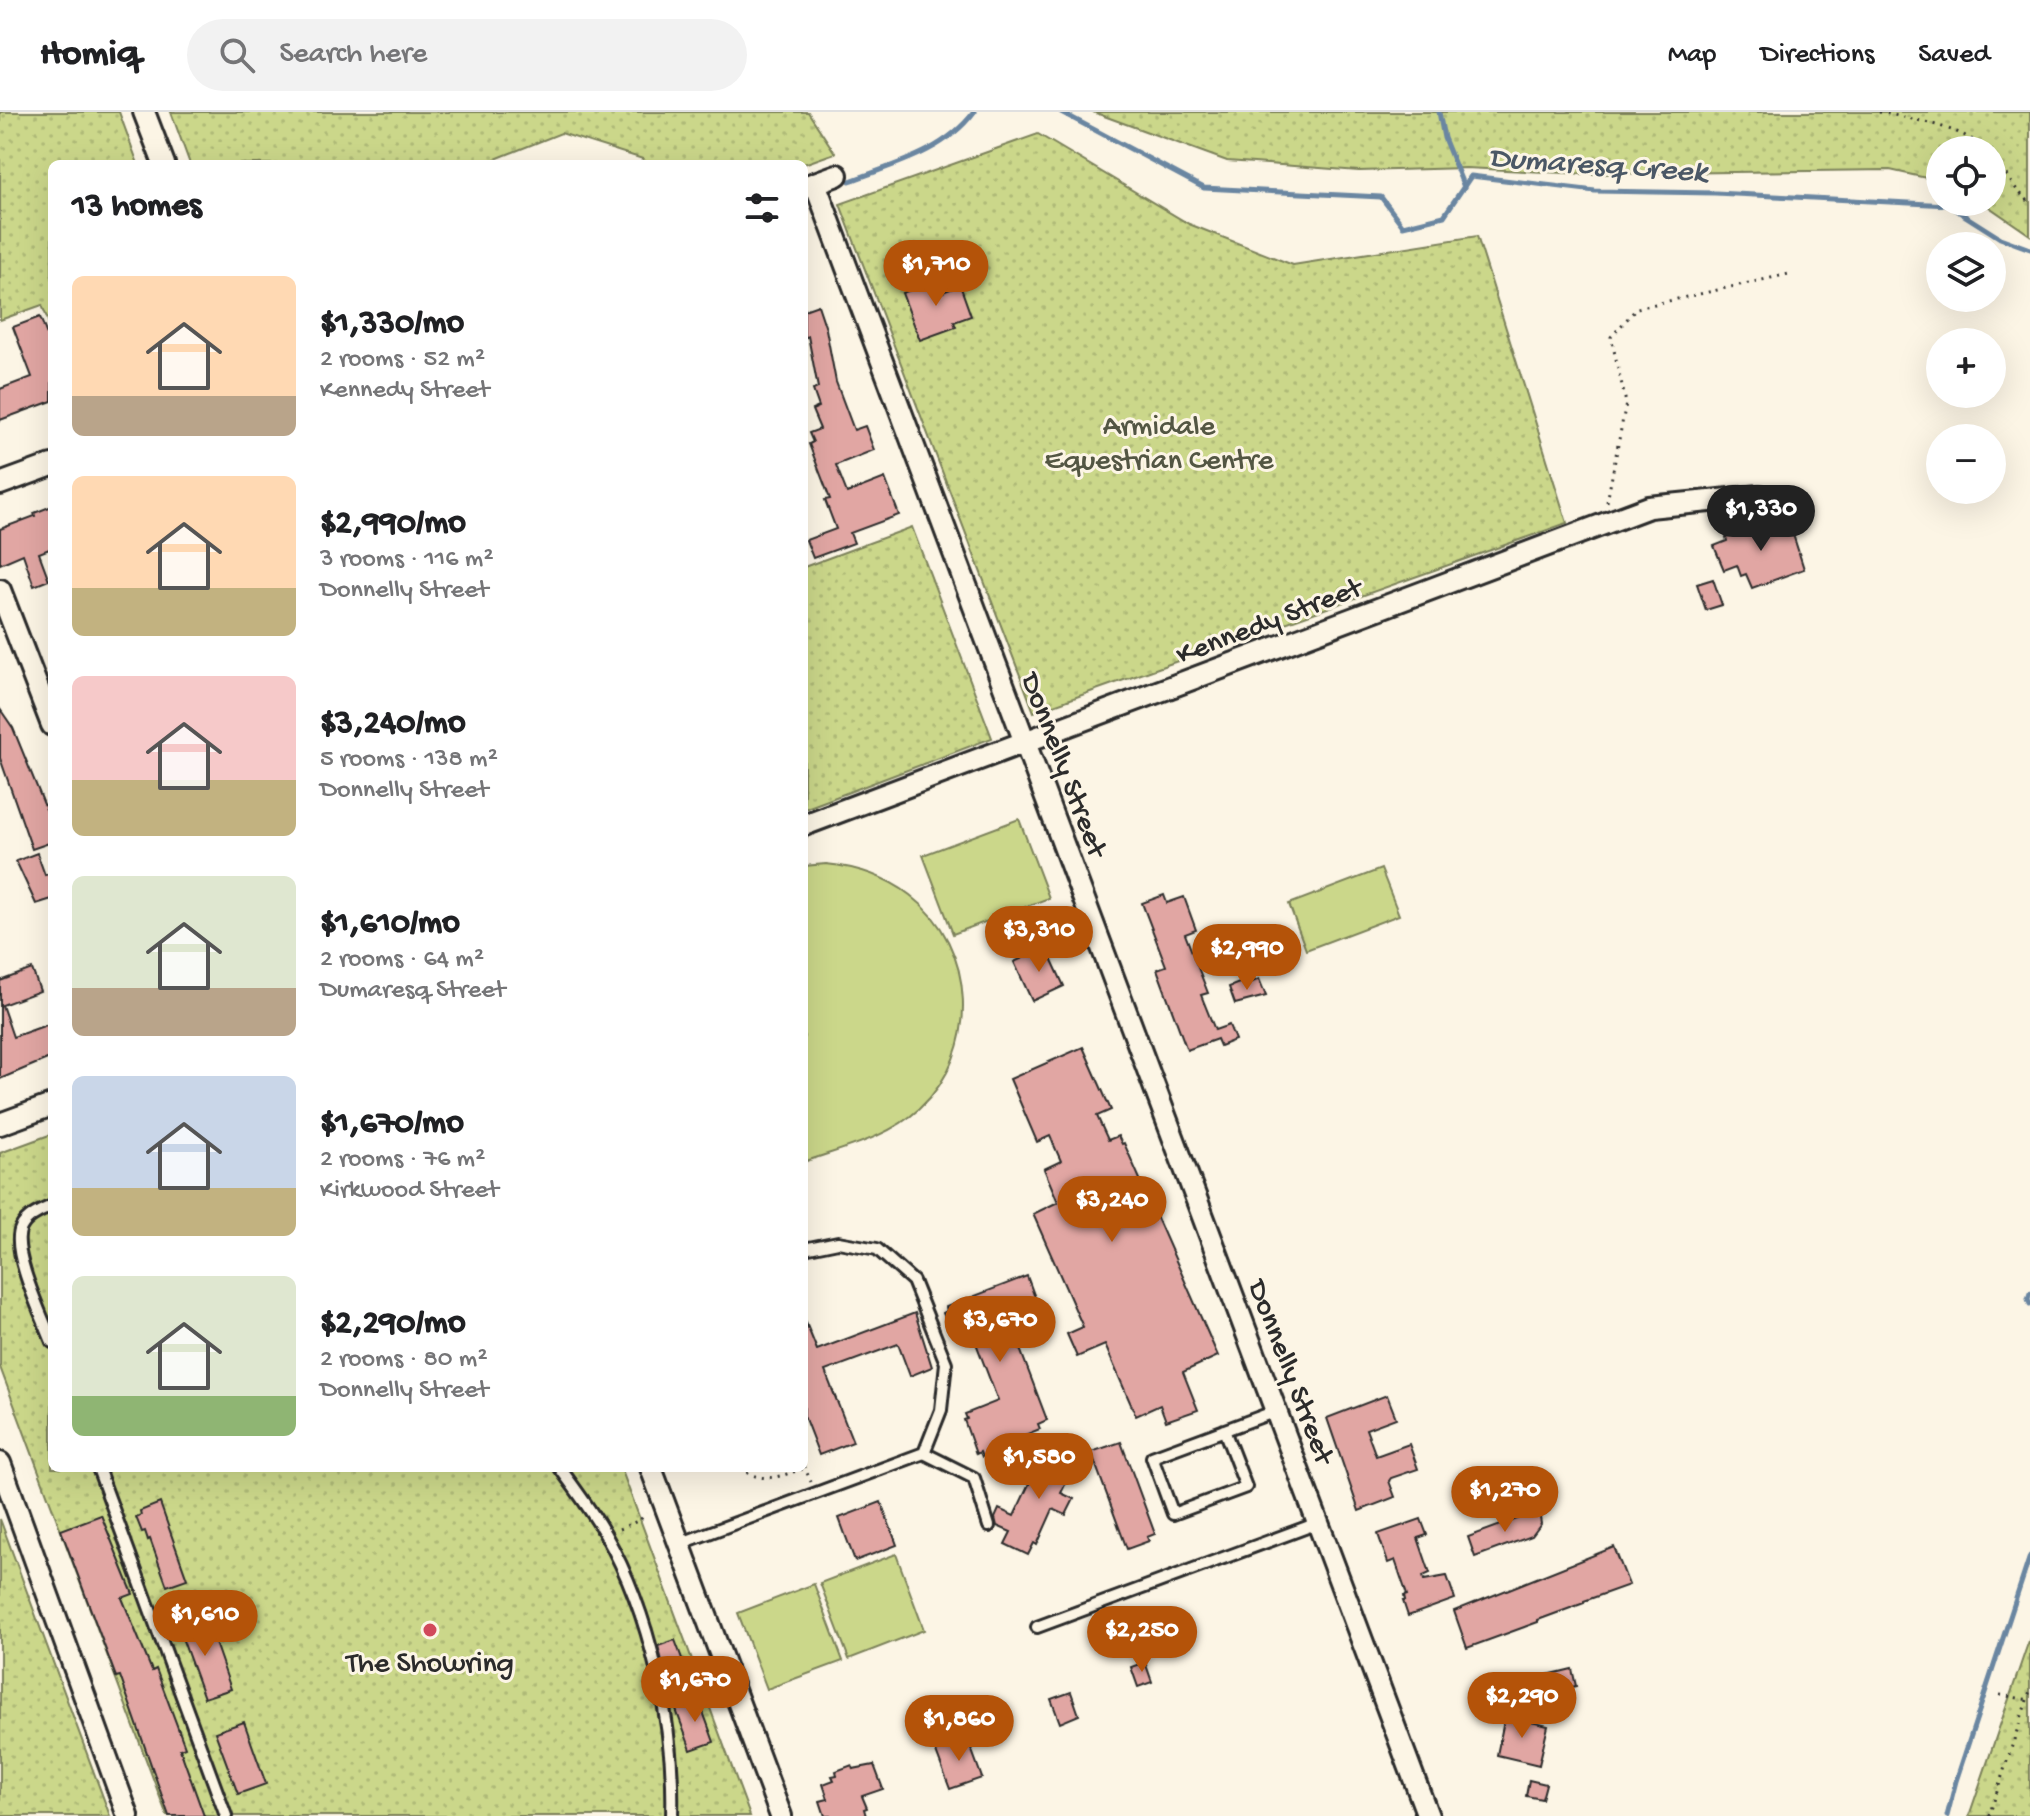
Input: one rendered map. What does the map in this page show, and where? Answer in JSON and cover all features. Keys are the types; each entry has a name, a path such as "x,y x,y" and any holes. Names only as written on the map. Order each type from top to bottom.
{"street":[{"path":"144,112 162,160"},
{"path":"810,185 837,175"},
{"name":"Donnelly Street","path":"810,185 1026,743 1428,1816"},
{"path":"0,484 48,466"},
{"name":"Kennedy Street","path":"808,824 1649,507 1760,496"},
{"path":"0,590 48,715"},
{"path":"0,1124 48,1106"},
{"path":"0,1463 128,1816"},
{"path":"652,1472 781,1816"}],"lane":[{"path":"48,1208 26,1221 18,1238 21,1259 48,1331"},
{"path":"808,1248 838,1242 877,1249 913,1281 946,1363 941,1410 924,1453"},
{"path":"1224,1430 1246,1487 1173,1514 1152,1457 1224,1430 1276,1411"},
{"path":"679,1544 924,1453 974,1478 989,1526"},
{"path":"99,1472 226,1816"},
{"path":"563,1472 605,1534 627,1581 642,1624 657,1678 670,1759 672,1816"},
{"path":"1037,1627 1318,1523"}],"path":[{"path":"1879,112 1966,136"},
{"path":"2006,175 2030,203"},
{"path":"1602,525 1626,403 1611,337 1637,308 1793,273"},
{"path":"746,1472 771,1480 794,1472"},
{"path":"605,1534 640,1520 649,1510"},
{"path":"1989,1816 2030,1691"},
{"path":"2000,1695 2028,1700"}],"green space":[{"path":"0,112 119,112 137,160 48,160 48,321 42,305 0,320"},
{"path":"171,112 808,112 835,153 808,163 808,160 643,160 561,133 493,160 189,160"},
{"path":"1093,112 2030,112 2030,235 2002,216 2006,216 2006,136 1926,136 1926,178 1890,170 1586,174 1466,168 1359,171 1227,161"},
{"name":"Armidale Equestrian Centre","path":"1038,134 1189,224 1293,265 1477,236 1567,523 1034,712 840,204"},
{"path":"912,527 992,738 808,807 808,566"},
{"path":"1019,819 1049,898 953,934 923,855"},
{"path":"826,864 860,870 910,895 932,916 948,942 959,970 963,1000 961,1030 953,1059 939,1086 919,1109 879,1135 808,1161 808,866"},
{"path":"1381,869 1399,915 1306,950 1289,904"},
{"path":"48,1135 48,1472 622,1472 750,1816 167,1816 0,1367 0,1153"},
{"path":"0,1519 110,1816 0,1816"},
{"path":"896,1554 924,1630 849,1659 820,1583"},
{"path":"814,1584 843,1661 767,1689 738,1613"},
{"path":"2030,1638 2030,1816 1969,1816 2025,1652"}],"building":[{"path":"938,280 943,292 960,285 971,316 954,322 956,327 920,340 902,293"},
{"path":"818,305 836,382 854,430 865,426 874,450 836,465 847,493 885,478 899,515 850,533 854,543 813,558 808,539 836,529 825,500 830,499 809,444 813,442 809,433 820,429 812,410 819,407 813,390 818,388 808,336 808,309"},
{"path":"40,317 48,338 48,402 0,420 0,389 32,377 13,327"},
{"path":"48,508 48,550 39,553 48,580 34,586 23,554 0,564 0,529 35,516 34,513"},
{"path":"1772,519 1777,530 1790,525 1804,569 1752,588 1746,574 1741,576 1737,565 1724,570 1714,546 1727,541 1726,537"},
{"path":"1713,579 1722,605 1706,610 1697,584"},
{"path":"0,709 13,728 48,814 48,843 32,849 0,758"},
{"path":"37,853 45,875 48,874 48,900 36,904 16,861"},
{"path":"1164,895 1167,903 1184,897 1196,930 1185,934 1208,993 1201,995 1215,1030 1229,1025 1235,1040 1220,1046 1217,1039 1187,1050 1157,969 1166,966 1142,903"},
{"path":"1046,947 1064,986 1032,1001 1014,962"},
{"path":"32,969 40,991 2,1005 13,1037 48,1024 48,1059 0,1079 0,981"},
{"path":"1259,979 1266,996 1235,1004 1229,987 1244,981 1246,985"},
{"path":"1083,1047 1111,1110 1097,1116 1108,1140 1118,1136 1124,1143 1218,1356 1183,1372 1198,1410 1166,1421 1160,1405 1136,1416 1105,1345 1077,1357 1067,1334 1083,1327 1033,1214 1058,1202 1044,1169 1061,1161 1050,1136 1037,1142 1010,1079"},
{"path":"1027,1276 1041,1314 1011,1325 1047,1420 1038,1424 1040,1429 1002,1444 1003,1449 982,1457 980,1452 976,1454 964,1420 967,1419 965,1414 998,1401 971,1330 956,1335 955,1330 951,1332 943,1313 947,1311 946,1307"},
{"path":"915,1313 932,1367 910,1376 898,1344 825,1371 853,1442 819,1455 808,1426 808,1328 817,1350"},
{"path":"1387,1395 1396,1418 1366,1429 1376,1456 1409,1444 1418,1469 1391,1478 1389,1481 1395,1497 1359,1511 1327,1418"},
{"path":"1121,1442 1155,1534 1147,1537 1149,1541 1127,1549 1091,1452"},
{"path":"1048,1444 1078,1458 1061,1493 1074,1499 1066,1515 1053,1509 1037,1545 1034,1543 1028,1555 1005,1544 1011,1532 997,1526 995,1518 999,1509 1014,1516"},
{"path":"881,1502 897,1545 855,1561 839,1518"},
{"path":"160,1503 187,1579 167,1586 150,1539 145,1531 142,1532 136,1517 141,1515 140,1511"},
{"path":"1539,1511 1541,1524 1532,1536 1475,1557 1468,1537"},
{"path":"101,1515 133,1594 122,1598 152,1671 156,1669 185,1747 180,1749 204,1816 169,1816 120,1676 116,1677 61,1530"},
{"path":"1421,1519 1427,1535 1418,1538 1430,1573 1423,1576 1424,1580 1447,1576 1455,1599 1408,1616 1403,1601 1407,1595 1395,1560 1388,1563 1378,1534"},
{"path":"1614,1547 1629,1585 1467,1648 1454,1611"},
{"path":"206,1617 231,1689 204,1698 181,1635 185,1634 182,1625"},
{"path":"675,1640 684,1664 665,1672 658,1646"},
{"path":"1145,1662 1152,1682 1138,1687 1131,1667"},
{"path":"1572,1669 1576,1686 1527,1702 1522,1681"},
{"path":"1071,1692 1079,1715 1060,1723 1051,1699"},
{"path":"698,1698 714,1742 691,1750 675,1707"},
{"path":"1505,1716 1548,1726 1539,1765 1497,1755"},
{"path":"244,1722 266,1784 238,1794 215,1732"},
{"path":"967,1737 982,1778 950,1789 935,1749"},
{"path":"852,1765 853,1769 874,1765 883,1789 862,1796 867,1808 864,1809 866,1816 825,1816 820,1801 828,1799 823,1784 834,1780 832,1776 837,1775 836,1771"},
{"path":"1529,1780 1546,1784 1542,1799 1526,1796"}],"waterway":[{"path":"850,181 933,147 962,126 974,112"},
{"name":"Dumaresq Creek","path":"1061,112 1204,188 1381,197 1403,226 1444,216 1471,176 1595,191 1715,193 1948,205 2000,238 2030,249"},
{"path":"1439,112 1444,138 1464,187"},
{"name":"Dumaresq Creek","path":"2030,1293 2030,1304"},
{"name":"Dumaresq Creek","path":"1947,1816 2030,1556"}],"place":[{"name":"The Showring","path":"430,1630"}]}
